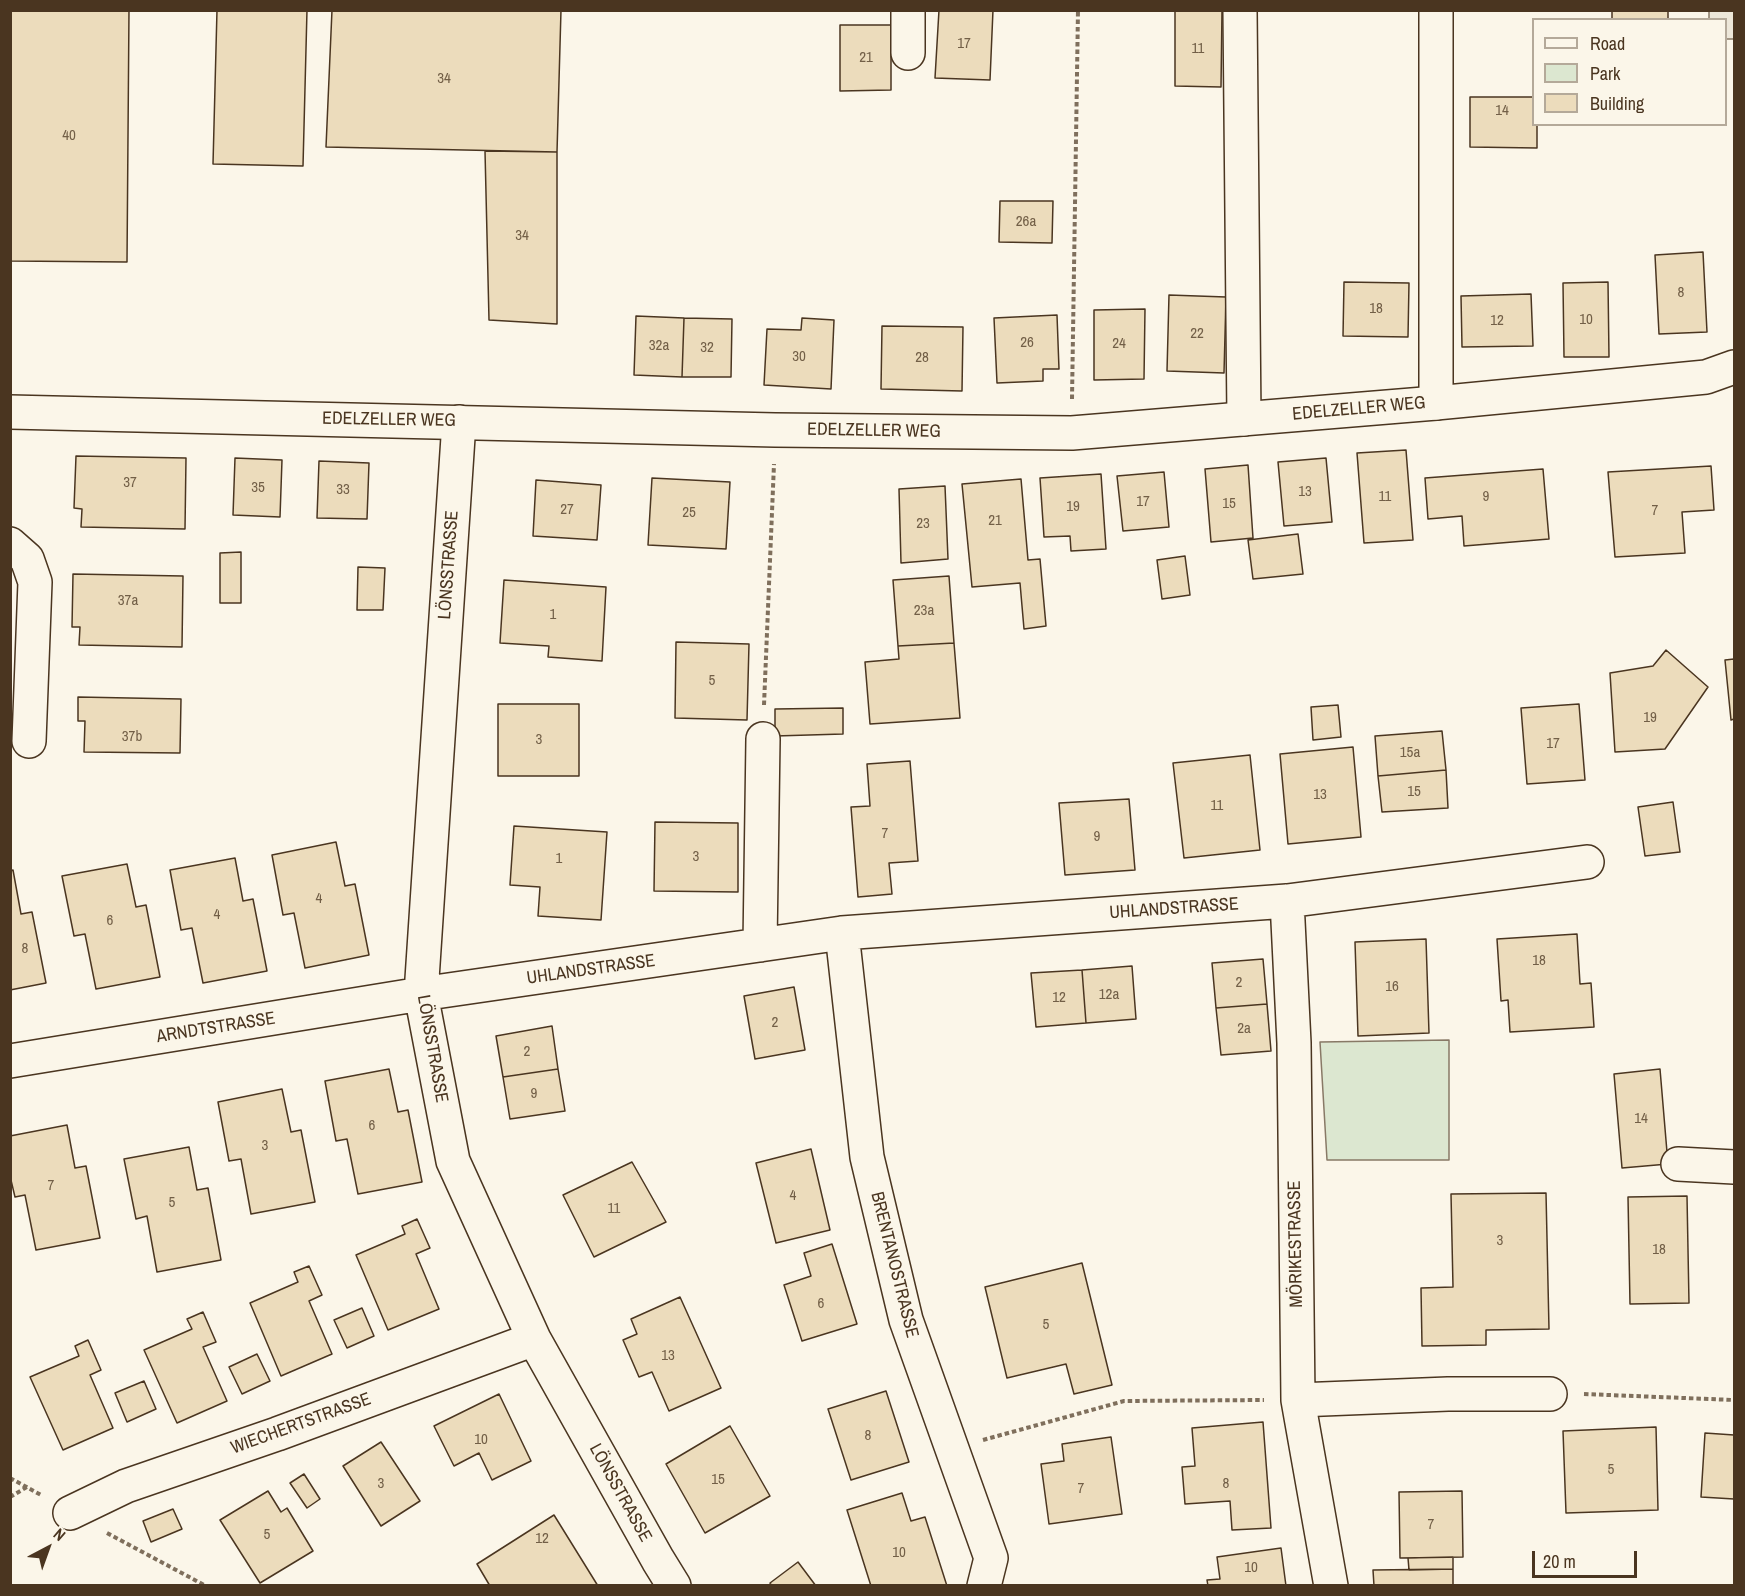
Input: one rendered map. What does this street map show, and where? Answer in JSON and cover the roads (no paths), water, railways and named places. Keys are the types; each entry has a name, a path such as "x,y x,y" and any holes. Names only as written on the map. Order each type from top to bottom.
{"street":[{"path":"908,10 908,53"},
{"path":"1240,10 1244,419"},
{"path":"1436,10 1436,403"},
{"name":"EDELZELLER WEG","path":"10,412 775,430 1072,433 1436,403 1706,377 1734,368"},
{"name":"LÖNSSTRASSE","path":"459,422 421,994 453,1161 534,1339 674,1586"},
{"path":"10,544 27,559 35,582 29,741"},
{"path":"760,945 763,739"},
{"name":"UHLANDSTRASSE","path":"421,994 842,933 1287,901 1587,862"},
{"name":"MÖRIKESTRASSE","path":"1287,901 1294,1042 1298,1400 1331,1586"},
{"name":"BRENTANOSTRASSE","path":"842,933 867,1157 906,1320 950,1449 991,1558 984,1586"},
{"name":"ARNDTSTRASSE","path":"10,1061 421,994"},
{"path":"1678,1164 1734,1167"},
{"name":"WIECHERTSTRASSE","path":"70,1513 126,1486 277,1434 534,1339"},
{"path":"1298,1400 1449,1394 1550,1394"}]}
